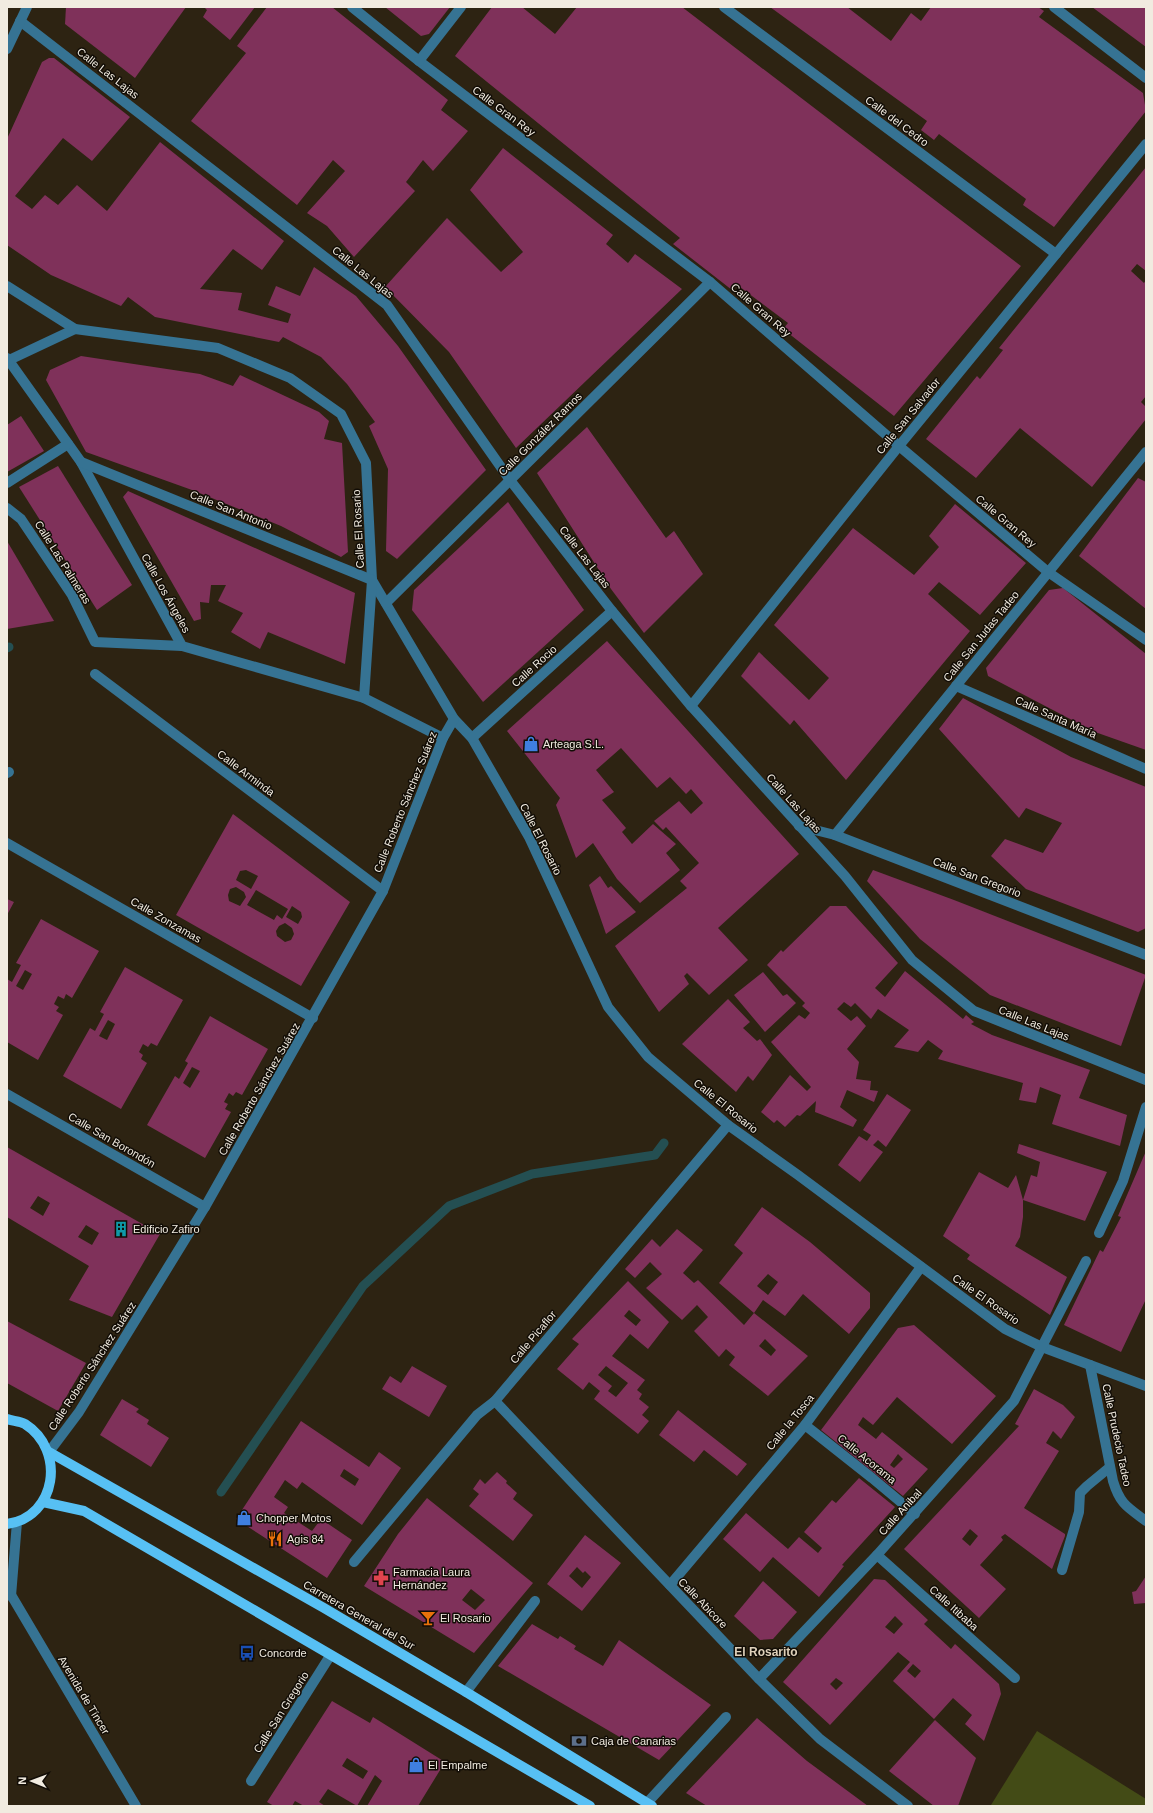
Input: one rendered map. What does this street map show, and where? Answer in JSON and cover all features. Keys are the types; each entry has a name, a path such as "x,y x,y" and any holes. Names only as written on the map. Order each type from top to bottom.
{"main road":[{"path":"7,1419 24,1424 39,1436 49,1452 52,1476 43,1502 30,1516 12,1523"},
{"name":"Carretera General del Sur","path":"49,1452 324,1608 650,1804"},
{"path":"43,1502 84,1511 330,1656 590,1806"}],"street":[{"path":"7,49 27,7"},
{"name":"Calle Gran Rey","path":"352,7 419,61 710,282 899,446 1048,572 1146,640"},
{"path":"419,61 461,7"},
{"name":"Calle del Cedro","path":"724,7 1056,254"},
{"path":"1054,7 1146,78"},
{"name":"Calle Las Lajas","path":"20,21 387,305 510,480 612,611 691,706 845,876 912,960 974,1011 1146,1080"},
{"name":"Calle San Salvador","path":"691,706 899,446 1146,144"},
{"name":"Calle González Ramos","path":"386,603 710,282"},
{"name":"Calle El Rosario","path":"7,286 75,329 218,348 290,378 341,414 366,463 372,580 454,719 472,738 529,837 608,1006 648,1057 728,1126 1005,1329 1042,1347 1146,1386"},
{"path":"7,360 75,329"},
{"name":"Calle Los Ángeles","path":"7,360 81,462 182,646 364,698 443,738"},
{"path":"7,483 68,444"},
{"name":"Calle San Judas Tadeo","path":"835,835 1048,572 1145,456"},
{"name":"Calle San Antonio","path":"81,462 372,580"},
{"name":"Calle Las Palmeras","path":"7,508 21,519 72,595 95,642 182,646"},
{"path":"364,698 372,580"},
{"name":"Calle Rocio","path":"472,738 612,611"},
{"name":"Calle Arminda","path":"95,674 383,891"},
{"name":"Calle Santa María","path":"956,686 1146,769"},
{"name":"Calle Roberto Sánchez Suárez","path":"49,1452 79,1412 205,1207 383,891 443,738 454,719"},
{"name":"Calle San Gregorio","path":"799,826 835,835 1146,955"},
{"name":"Calle Zonzamas","path":"7,843 312,1018"},
{"name":"Calle San Borondón","path":"7,1094 205,1207"},
{"path":"1099,1233 1123,1181 1146,1107"},
{"name":"Calle Picaflor","path":"354,1562 477,1415 495,1401 728,1126"},
{"name":"Calle Anibal","path":"759,1679 877,1555 1014,1401 1086,1261"},
{"name":"Calle la Tosca","path":"670,1585 805,1425 921,1268"},
{"name":"Calle Prudecio Tadeo","path":"1090,1366 1110,1467 1118,1497 1127,1507 1146,1522"},
{"name":"Calle Abicore","path":"495,1401 759,1679 820,1739 908,1806"},
{"name":"Calle Acorama","path":"805,1425 872,1478 914,1514"},
{"path":"1062,1570 1079,1512 1080,1493 1110,1467"},
{"name":"Avenida de Tíncer","path":"12,1523 9,1592 136,1806"},
{"name":"Calle Itibaba","path":"877,1555 1015,1678"},
{"path":"466,1692 535,1601"},
{"name":"Calle San Gregorio","path":"251,1781 330,1656"},
{"path":"650,1804 726,1717"}],"green space":[{"path":"1037,1731 1146,1799 1146,1806 991,1805"}],"building":[{"path":"66,7 186,7 135,78 65,24"},
{"path":"204,7 255,7 230,40 203,17 207,10"},
{"path":"267,7 332,7 448,100 441,110 468,131 433,171 423,160 406,182 415,191 354,257 327,226 307,213 345,171 333,160 297,205 191,121 246,53 237,46"},
{"path":"385,7 450,7 429,34 421,36"},
{"path":"492,7 522,7 555,34 577,7 682,7 1021,266 894,416 783,329 788,323 736,284 732,290 673,244 680,238 455,56"},
{"path":"770,7 847,7 891,41 911,13 921,21 931,7 1038,7 1044,11 1039,17 1143,93 1146,111 1054,227 1023,205 1026,199 939,134 934,140 921,130 927,121"},
{"path":"1092,7 1146,7 1146,47"},
{"path":"49,58 54,58 130,117 92,161 63,138 15,196 32,209 45,195 58,205 77,185 107,211 160,142 284,241 262,270 233,249 200,289 242,293 238,310 288,323 291,314 268,305 276,286 300,296 314,267 356,296 398,346 486,470 397,559 386,551 388,469 369,426 375,422 347,384 321,357 283,337 279,342 155,317 128,297 121,306 51,275 7,245 7,139 42,62"},
{"path":"503,148 613,235 606,244 628,263 635,254 682,289 516,448 449,352 385,287 447,218 501,272 523,252 470,190"},
{"path":"1146,167 1146,271 1137,264 1131,271 1144,283 1146,280 1146,396 1141,402 1146,407 1146,419 1092,487 1020,428 976,478 926,439 977,376 980,379 1003,350 999,348"},
{"path":"81,356 200,374 233,386 240,375 319,412 329,421 324,439 342,443 348,552 341,557 281,526 192,490 86,452 46,380 50,370"},
{"path":"21,416 44,451 7,472 7,425"},
{"path":"587,427 666,538 674,531 703,574 644,633 611,589 537,473"},
{"path":"58,466 132,585 97,610 19,487"},
{"path":"1138,478 1146,482 1146,609 1079,556"},
{"path":"128,491 355,593 345,664 268,632 260,649 231,632 243,613 218,601 226,585 211,585 209,603 200,602 201,619 194,621 123,497"},
{"path":"508,502 584,610 483,702 412,610 414,590"},
{"path":"955,504 1026,563 980,615 939,582 928,594 970,631 846,780 794,720 790,725 741,676 759,652 809,700 829,678 774,625 853,528 914,575 939,547 929,536"},
{"path":"7,541 54,621 7,629"},
{"path":"1063,588 1146,654 1146,750 1095,732 988,676 986,668 1049,590"},
{"path":"607,641 799,854 718,928 748,960 709,995 687,973 684,976 689,984 659,1012 615,946 687,888 680,881 699,863 666,827 663,830 654,821 679,801 691,814 703,803 691,789 686,794 670,777 657,788 621,748 596,770 614,792 602,800 626,828 622,832 632,844 653,824 676,844 666,853 680,870 640,903 617,879 593,843 576,858 556,805 560,798 507,731"},
{"path":"963,698 1071,757 1146,787 1146,928 1138,932 1026,889 991,856 1005,839 1043,853 1062,823 1026,808 1019,818 939,729"},
{"path":"233,814 350,902 301,986 176,915","holes":["246,870 258,876 251,889 236,880 240,871","236,887 244,892 246,897 240,906 229,901 228,895 230,889","256,890 288,909 282,919 277,915 274,920 247,905","292,906 301,912 302,917 298,924 286,917","285,923 292,928 294,934 291,940 285,942 277,936 276,931 279,926"]},
{"path":"873,870 1146,975 1121,1046 990,995 920,939 867,881"},
{"path":"600,876 608,888 611,886 636,912 606,934 589,885"},
{"path":"7,899 14,902 7,915"},
{"path":"830,906 846,906 898,963 875,988 885,997 905,971 963,1019 966,1015 974,1022 971,1024 992,1035 1090,1070 1079,1098 1127,1115 1120,1146 1052,1124 1061,1095 1040,1087 1036,1103 1019,1100 1023,1083 938,1059 943,1051 928,1040 918,1052 894,1047 909,1030 878,1009 871,1019 855,1003 851,1007 844,1002 837,1009 851,1021 857,1016 866,1026 847,1049 859,1062 856,1079 871,1081 870,1090 878,1091 874,1102 847,1090 840,1107 857,1120 853,1127 815,1112 816,1101 800,1116 797,1115 785,1127 777,1120 774,1123 761,1112 790,1075 807,1091 811,1087 771,1042 799,1015 805,1019 810,1013 802,1006 805,1003 767,965 781,950 783,952"},
{"path":"41,919 99,951 72,998 66,994 64,999 58,996 54,1004 59,1007 56,1011 63,1015 38,1060 7,1042 7,979 12,982 21,965 16,963","holes":["25,970 32,974 23,990 16,986"]},
{"path":"125,967 183,1000 157,1046 151,1043 148,1047 143,1044 139,1052 143,1055 141,1059 147,1063 121,1109 63,1076 90,1028 95,1031 104,1014 100,1012","holes":["108,1020 115,1024 107,1040 99,1036"]},
{"path":"763,972 783,996 787,994 796,1003 765,1032 734,995"},
{"path":"728,999 750,1022 743,1028 757,1041 760,1039 772,1055 753,1081 748,1076 736,1092 682,1044"},
{"path":"210,1016 268,1049 242,1095 236,1092 233,1096 229,1093 224,1102 228,1104 225,1109 231,1112 205,1158 147,1125 175,1076 179,1079 188,1063 185,1061","holes":["192,1067 200,1071 190,1088 183,1083"]},
{"path":"887,1094 911,1110 886,1147 878,1140 873,1145 883,1152 860,1182 838,1165 859,1136 867,1141 871,1135 863,1130"},
{"path":"1019,1144 1107,1172 1085,1221 1023,1200 1031,1175 1037,1177 1040,1162 1017,1153"},
{"name":"Edificio Zafiro","path":"7,1147 160,1234 112,1317 69,1300 89,1266 7,1217","holes":["38,1196 50,1203 43,1216 30,1208","86,1225 99,1233 92,1245 78,1237"]},
{"path":"1146,1151 1146,1299 1121,1352 1064,1325 1100,1250 1103,1252 1121,1217 1118,1216"},
{"path":"979,1172 1008,1188 1016,1175 1023,1200 1023,1217 1020,1237 1015,1246 1067,1277 1050,1315 967,1259 970,1255 943,1236"},
{"path":"762,1207 810,1242 870,1293 870,1308 849,1334 803,1294 785,1316 763,1300 754,1313 719,1283 743,1253 734,1245","holes":["768,1274 778,1282 768,1295 757,1286"]},
{"path":"677,1229 703,1250 683,1273 694,1283 698,1280 744,1325 754,1313 808,1356 768,1396 729,1365 735,1357 726,1349 719,1357 694,1331 708,1317 697,1305 682,1320 646,1288 662,1274 650,1262 635,1278 625,1269 652,1239 660,1247","holes":["765,1339 776,1350 771,1356 759,1346"]},
{"path":"628,1281 669,1322 648,1349 630,1334 612,1356 645,1380 637,1390 642,1394 639,1399 649,1407 642,1415 649,1421 638,1434 594,1399 600,1391 589,1382 583,1390 557,1369 579,1344 572,1339","holes":["629,1310 641,1320 636,1326 624,1316","606,1366 628,1383 616,1397 608,1391 612,1386 598,1375"]},
{"path":"7,1321 86,1363 58,1411 7,1383"},
{"path":"914,1325 996,1396 952,1444 897,1397 873,1425 863,1417 858,1425 876,1439 882,1432 928,1469 903,1496 821,1430 898,1328","holes":["898,1454 903,1459 894,1468 890,1465"]},
{"path":"412,1366 447,1386 429,1417 382,1389 390,1376 401,1383"},
{"path":"1034,1389 1063,1405 1075,1417 1061,1439 1053,1431 1046,1443 1059,1451 1024,1508 1065,1534 1065,1536 1052,1569 1005,1534 1001,1537 1003,1540 980,1565 1006,1589 979,1618 904,1549 1019,1426 1015,1424","holes":["970,1529 978,1536 970,1546 962,1539"]},
{"path":"122,1399 139,1409 136,1412 149,1420 147,1424 169,1438 151,1467 100,1435"},
{"path":"678,1410 747,1464 737,1476 704,1450 694,1462 659,1435"},
{"path":"301,1421 369,1467 379,1452 401,1468 362,1525 302,1482 297,1489 285,1480 274,1497 288,1507 284,1513 312,1531 321,1519 352,1540 327,1578 236,1519","holes":["344,1469 359,1479 355,1486 340,1476"]},
{"path":"497,1472 517,1493 513,1499 533,1515 513,1541 469,1506 479,1494 473,1489 480,1479 485,1484"},
{"path":"859,1478 895,1507 842,1565 844,1566 819,1597 773,1557 760,1572 723,1539 746,1513 788,1549 799,1537 818,1553 822,1548 804,1532 832,1500 836,1503"},
{"path":"427,1498 533,1583 474,1653 364,1586 398,1534","holes":["471,1589 485,1600 475,1610 462,1600"]},
{"path":"585,1535 621,1563 582,1611 547,1584","holes":["577,1567 583,1573 585,1571 591,1577 582,1588 569,1576"]},
{"path":"1146,1576 1146,1603 1134,1604 1132,1592 1136,1591"},
{"path":"874,1579 885,1580 928,1620 924,1624 951,1649 955,1644 999,1684 1001,1694 984,1741 965,1724 972,1715 953,1698 934,1719 893,1681 910,1662 898,1652 830,1725 783,1682","holes":["895,1616 903,1624 894,1634 885,1627","913,1664 921,1671 915,1678 907,1671","836,1678 843,1683 836,1690 830,1684"]},
{"path":"763,1581 797,1612 773,1639 760,1640 734,1616"},
{"path":"532,1624 558,1639 560,1636 576,1646 574,1649 603,1666 619,1640 711,1705 659,1760 498,1666"},
{"path":"332,1701 370,1723 373,1717 445,1762 418,1806 367,1806 382,1781 375,1775 357,1806 328,1789 319,1802 325,1806 304,1806 295,1801 292,1806 274,1806 267,1802","holes":["347,1758 368,1771 363,1779 342,1766"]},
{"path":"757,1718 807,1761 868,1806 707,1806 686,1793"},
{"path":"935,1720 976,1758 958,1806 934,1806 889,1771"}],"waterway":[{"path":"221,1492 363,1286 449,1206 532,1174 655,1155 664,1143"}],"place":[{"name":"Arteaga S.L.","path":"531,744"},
{"name":"Edificio Zafiro","path":"121,1229"},
{"name":"Chopper Motos","path":"244,1518"},
{"name":"Agis 84","path":"275,1539"},
{"name":"Farmacia Laura Hernández","path":"381,1578"},
{"name":"El Rosario","path":"428,1618"},
{"name":"Concorde","path":"247,1653"},
{"name":"Caja de Canarias","path":"579,1741"},
{"name":"El Empalme","path":"416,1765"}],"district":[{"name":"El Rosarito","path":"766,1652"}]}
